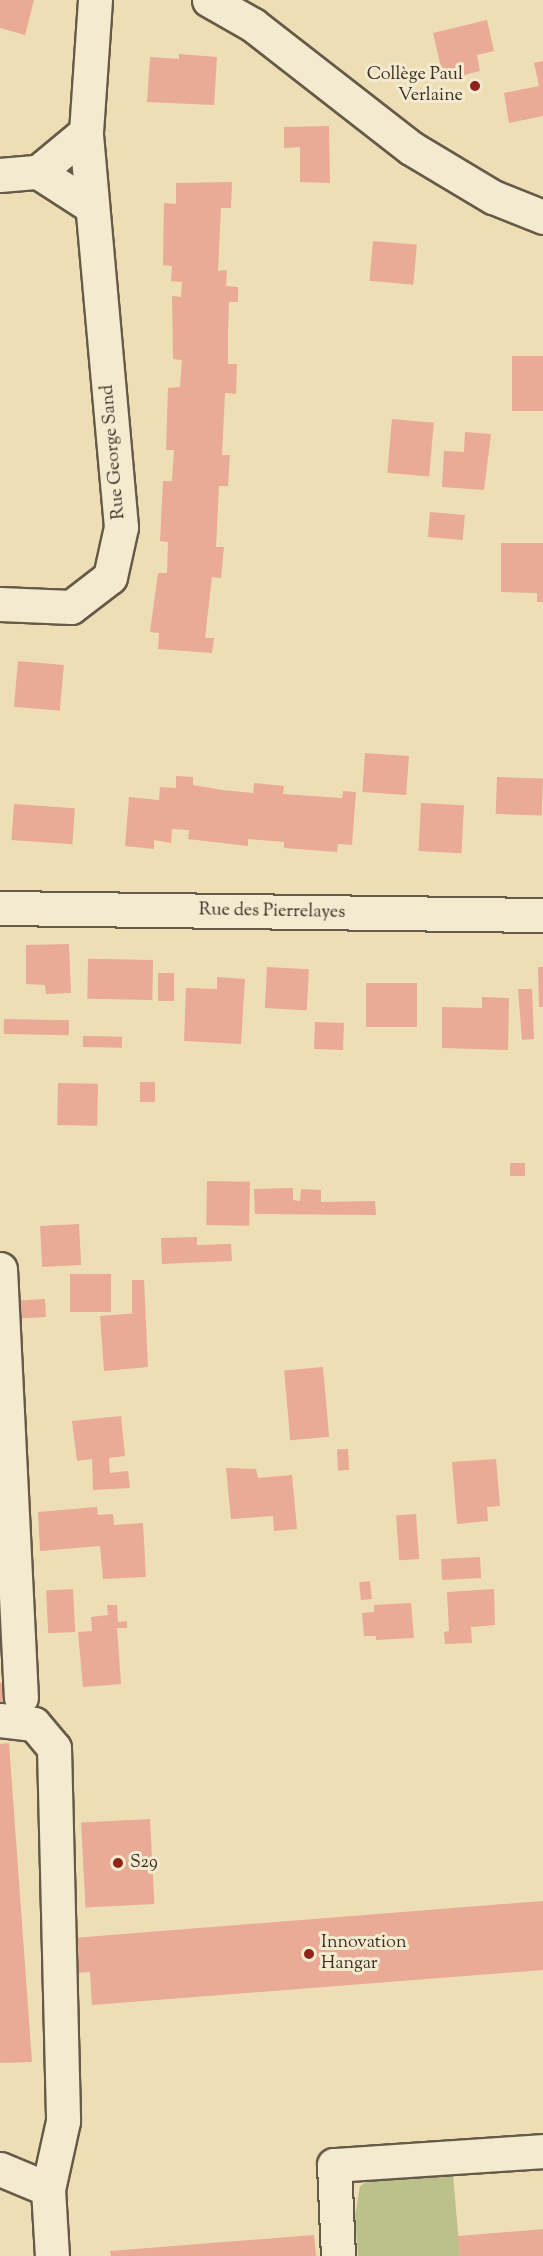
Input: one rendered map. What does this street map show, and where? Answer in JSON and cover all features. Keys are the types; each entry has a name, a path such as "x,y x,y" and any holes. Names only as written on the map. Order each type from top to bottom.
{"street":[{"name":"Rue George Sand","path":"0,604 70,607 110,577 121,527 86,132 96,0"},
{"path":"209,0 253,25 411,147 493,197 543,217"},
{"path":"0,175 38,172 86,132"},
{"path":"38,172 92,207"},
{"name":"Rue des Pierrelayes","path":"0,908 543,915"},
{"path":"0,1269 10,1708 34,1724 54,1748 63,2121 48,2189 52,2256"},
{"path":"338,2256 334,2165 543,2151"},
{"path":"0,2169 48,2189"}],"green space":[{"path":"453,2175 460,2256 358,2256 355,2216 360,2186 369,2180"}],"building":[{"path":"0,0 34,0 25,35 0,28"},
{"path":"487,20 494,51 477,55 480,71 444,80 433,33"},
{"path":"179,54 217,57 214,105 147,102 150,57 179,59"},
{"path":"543,61 543,116 509,123 504,93 539,86 534,63"},
{"path":"329,126 330,183 300,182 300,147 284,148 284,127"},
{"path":"232,182 231,208 221,208 218,271 227,270 226,286 238,287 238,302 229,302 228,332 228,364 237,364 236,394 225,393 222,455 230,455 228,486 219,486 216,547 224,547 221,578 212,577 205,638 214,638 212,653 158,649 159,633 150,632 158,573 167,573 168,542 160,541 163,481 172,481 174,450 166,450 168,388 180,387 182,360 173,359 172,296 181,297 182,282 171,281 172,266 163,265 164,203 176,204 176,183"},
{"path":"373,241 417,245 413,285 370,281"},
{"path":"512,356 543,356 543,411 512,411"},
{"path":"392,419 434,423 429,476 387,473"},
{"path":"465,432 491,434 484,490 442,487 444,451 464,452"},
{"path":"430,512 465,515 463,540 428,537"},
{"path":"501,543 543,543 543,602 537,602 537,593 501,592"},
{"path":"18,661 64,665 60,711 14,707"},
{"path":"365,753 409,756 406,795 362,792"},
{"path":"176,776 193,777 193,785 253,793 254,783 284,786 283,794 342,798 343,791 356,792 352,845 338,844 337,852 284,848 284,842 248,839 248,846 188,839 189,830 172,829 171,843 154,840 154,849 125,846 129,797 159,800 160,787 176,788"},
{"path":"497,777 543,779 542,816 496,814"},
{"path":"421,803 464,805 461,853 418,851"},
{"path":"14,804 75,808 72,844 11,840"},
{"path":"69,944 71,993 46,994 45,985 26,984 26,945"},
{"path":"88,959 153,960 152,1000 87,999"},
{"path":"267,967 309,969 307,1010 265,1008"},
{"path":"538,967 543,967 543,1007 539,1007"},
{"path":"158,973 174,973 174,1001 158,1001"},
{"path":"217,977 245,979 241,1044 184,1041 186,988 217,989"},
{"path":"366,983 417,983 417,1027 366,1027"},
{"path":"518,989 532,989 534,1039 522,1040"},
{"path":"482,997 509,998 508,1050 442,1048 442,1007 482,1008"},
{"path":"4,1019 69,1020 69,1035 4,1034"},
{"path":"315,1022 344,1023 343,1050 314,1049"},
{"path":"83,1036 122,1037 122,1048 83,1047"},
{"path":"140,1082 155,1082 155,1102 140,1102"},
{"path":"58,1083 98,1084 97,1126 57,1125"},
{"path":"510,1163 525,1163 525,1176 510,1176"},
{"path":"207,1181 250,1182 249,1226 206,1225"},
{"path":"293,1188 293,1200 300,1201 301,1189 321,1190 321,1202 375,1201 376,1215 255,1214 254,1189"},
{"path":"79,1224 81,1265 42,1267 40,1226"},
{"path":"197,1237 197,1245 231,1244 232,1261 162,1264 161,1238"},
{"path":"70,1274 111,1274 111,1312 70,1312"},
{"path":"132,1280 144,1280 148,1367 104,1371 100,1316 139,1313 132,1313"},
{"path":"45,1299 46,1317 18,1318 17,1300"},
{"path":"323,1367 329,1437 290,1440 284,1370"},
{"path":"121,1416 125,1456 109,1458 110,1473 128,1471 130,1488 93,1490 92,1459 77,1461 72,1421"},
{"path":"348,1449 349,1470 338,1471 337,1450"},
{"path":"496,1459 500,1506 487,1507 488,1521 457,1524 452,1462"},
{"path":"226,1468 256,1469 258,1478 292,1475 297,1529 274,1531 273,1516 231,1519"},
{"path":"97,1507 98,1515 113,1514 114,1525 143,1523 146,1577 103,1579 100,1546 40,1551 38,1512"},
{"path":"416,1514 419,1559 399,1560 396,1515"},
{"path":"480,1557 481,1578 442,1580 441,1559"},
{"path":"370,1581 372,1599 361,1600 359,1582"},
{"path":"73,1589 75,1632 48,1633 46,1590"},
{"path":"494,1589 495,1625 471,1627 472,1643 445,1644 444,1632 449,1631 447,1592"},
{"path":"411,1603 414,1638 376,1640 376,1636 364,1636 362,1613 374,1612 374,1605"},
{"path":"107,1605 117,1605 118,1622 127,1621 127,1628 117,1628 121,1684 83,1687 78,1632 92,1631 91,1617 108,1615"},
{"path":"3,1682 4,1706 0,1707 0,1683"},
{"path":"9,1743 32,2062 0,2063 0,1744"},
{"name":"S29","path":"150,1819 154,1904 86,1907 81,1823"},
{"name":"Innovation Hangar","path":"543,1901 543,1970 92,2005 90,1972 75,1973 73,1938"},
{"path":"543,2229 543,2256 460,2256 458,2236"},
{"path":"314,2235 316,2256 111,2256 110,2251"}],"place":[{"name":"Collège Paul Verlaine","path":"475,86"},
{"name":"S29","path":"118,1863"},
{"name":"Innovation Hangar","path":"309,1954"}]}
